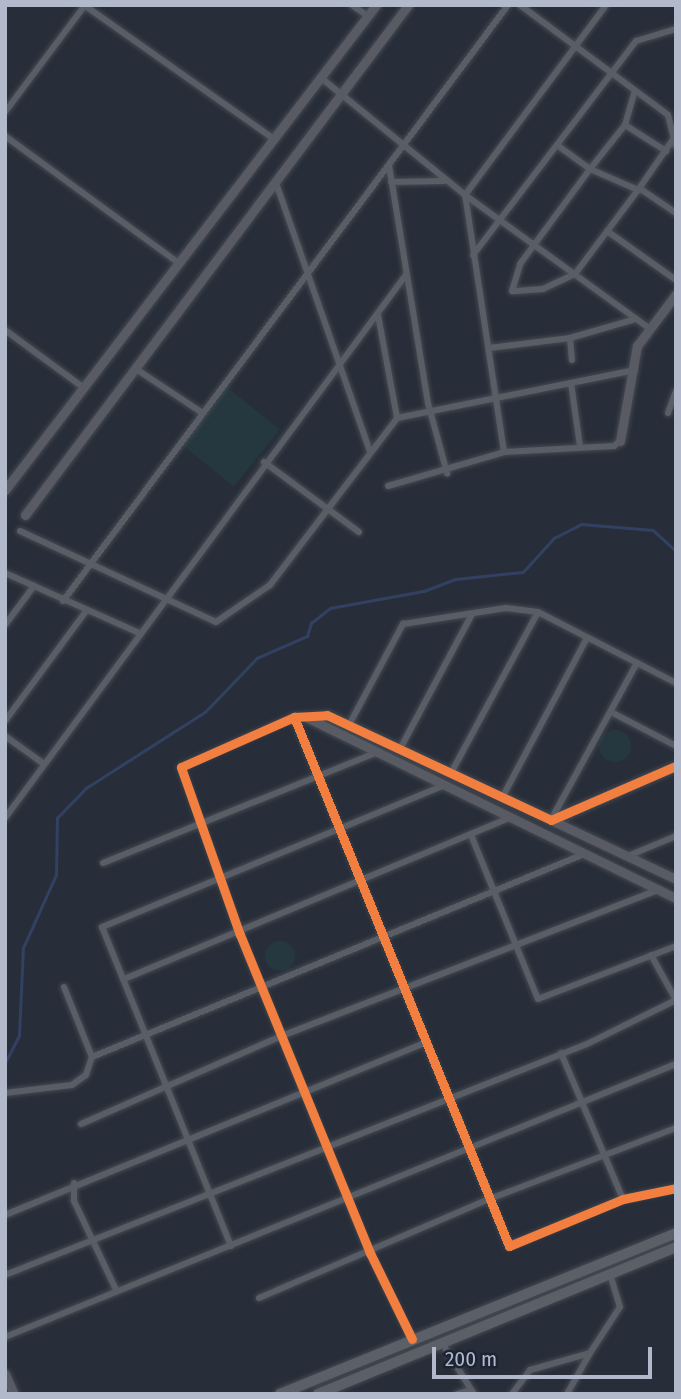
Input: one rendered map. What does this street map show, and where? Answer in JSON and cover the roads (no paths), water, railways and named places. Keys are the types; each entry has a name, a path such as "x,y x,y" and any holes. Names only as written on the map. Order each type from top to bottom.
{"main road":[{"path":"280,1394 676,1233"},
{"path":"318,1394 676,1247"}],"street":[{"path":"5,112 85,5 274,139"},
{"path":"352,5 368,16"},
{"path":"5,490 376,5"},
{"path":"25,515 408,5"},
{"path":"62,601 508,5"},
{"path":"520,5 668,115 675,141 575,274 543,289 512,291 511,279 534,243 625,125 635,91"},
{"path":"504,452 472,256 465,195 606,5"},
{"path":"472,256 636,41 676,29"},
{"path":"320,77 340,99 465,195 502,219 650,329"},
{"path":"625,125 666,151"},
{"path":"5,136 180,264"},
{"path":"557,145 590,169 638,190 676,213"},
{"path":"389,164 405,276 430,408 447,472"},
{"path":"391,182 449,182"},
{"path":"276,183 337,365 369,449"},
{"path":"607,231 676,280"},
{"path":"5,818 161,599 337,365 378,316 405,276"},
{"path":"388,486 447,472 504,452 620,441 637,369 637,346 676,294"},
{"path":"378,316 397,418"},
{"path":"489,348 570,338 636,319"},
{"path":"5,330 84,388"},
{"path":"570,338 572,360"},
{"path":"136,369 201,412"},
{"path":"20,531 161,599 216,622 270,585 369,449 397,418 496,394 571,383 637,369"},
{"path":"571,383 580,446"},
{"path":"668,414 676,391"},
{"path":"264,463 359,532"},
{"path":"5,573 62,601 139,633"},
{"path":"5,625 34,586"},
{"path":"5,721 86,611"},
{"path":"451,773 538,612"},
{"path":"349,725 403,624 472,614 538,612 676,683"},
{"path":"400,749 472,614"},
{"path":"503,796 587,638"},
{"path":"551,820 636,663"},
{"path":"611,712 676,746"},
{"path":"412,1339 370,1253 284,1035 240,935 197,824 181,767 294,717 327,715 676,879"},
{"path":"306,716 442,786 676,898"},
{"path":"294,717 422,1044 509,1246 622,1199 676,1188"},
{"path":"5,736 44,764"},
{"path":"103,863 375,752"},
{"path":"551,820 676,766"},
{"path":"231,1246 211,1189 102,927 219,881 442,786"},
{"path":"124,979 360,885 509,818"},
{"path":"471,835 496,889 515,948 538,999 676,946"},
{"path":"628,856 676,836"},
{"path":"5,1093 72,1085 93,1057 262,983 584,854"},
{"path":"80,1124 284,1035 515,948 658,890"},
{"path":"5,1275 211,1189 446,1100 561,1053 676,1000 651,955"},
{"path":"64,987 93,1057"},
{"path":"5,1215 75,1182 422,1044"},
{"path":"561,1053 601,1155 622,1199"},
{"path":"5,1337 676,1064"},
{"path":"259,1298 370,1253 487,1200 676,1128"},
{"path":"75,1182 74,1201 116,1290"},
{"path":"567,1394 620,1307 610,1274"},
{"path":"442,1343 472,1392 457,1394"},
{"path":"513,1394 530,1370 590,1353"},
{"path":"5,1374 14,1394"}],"waterway":[{"path":"5,1063 19,1035 23,948 56,875 57,818 86,788 205,712 257,658 307,636 311,623 330,608 424,591 456,579 523,572 554,538 581,524 653,530 676,551"}]}
